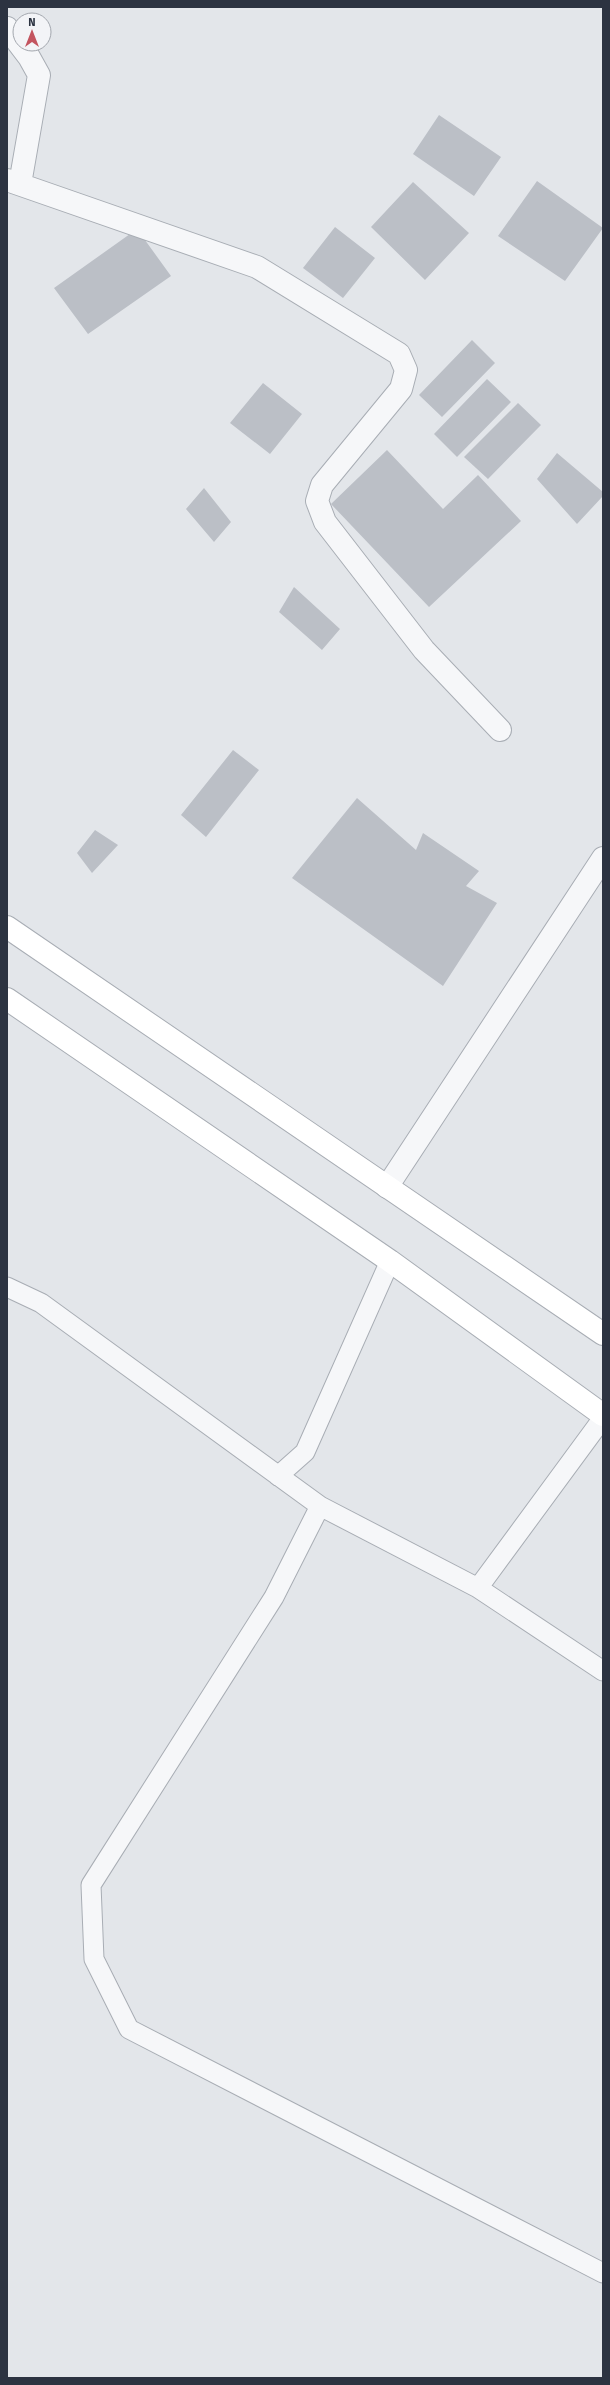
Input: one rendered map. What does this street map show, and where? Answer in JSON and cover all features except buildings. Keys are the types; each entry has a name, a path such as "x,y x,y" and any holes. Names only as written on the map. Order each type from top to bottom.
{"main road":[{"path":"7,927 603,1334"},
{"path":"7,999 390,1261 603,1414"}],"street":[{"path":"7,28 29,57 39,75 14,182 257,267 399,354 406,370 401,389 322,485 317,502 325,522 424,650 500,730"},
{"path":"387,1187 603,858"}],"lane":[{"path":"278,1476 305,1452 390,1261"},
{"path":"7,1287 41,1303 320,1506 478,1588 603,1671"},
{"path":"478,1588 603,1418"},
{"path":"320,1506 274,1597 91,1885 94,1959 129,2029 603,2273"}]}
